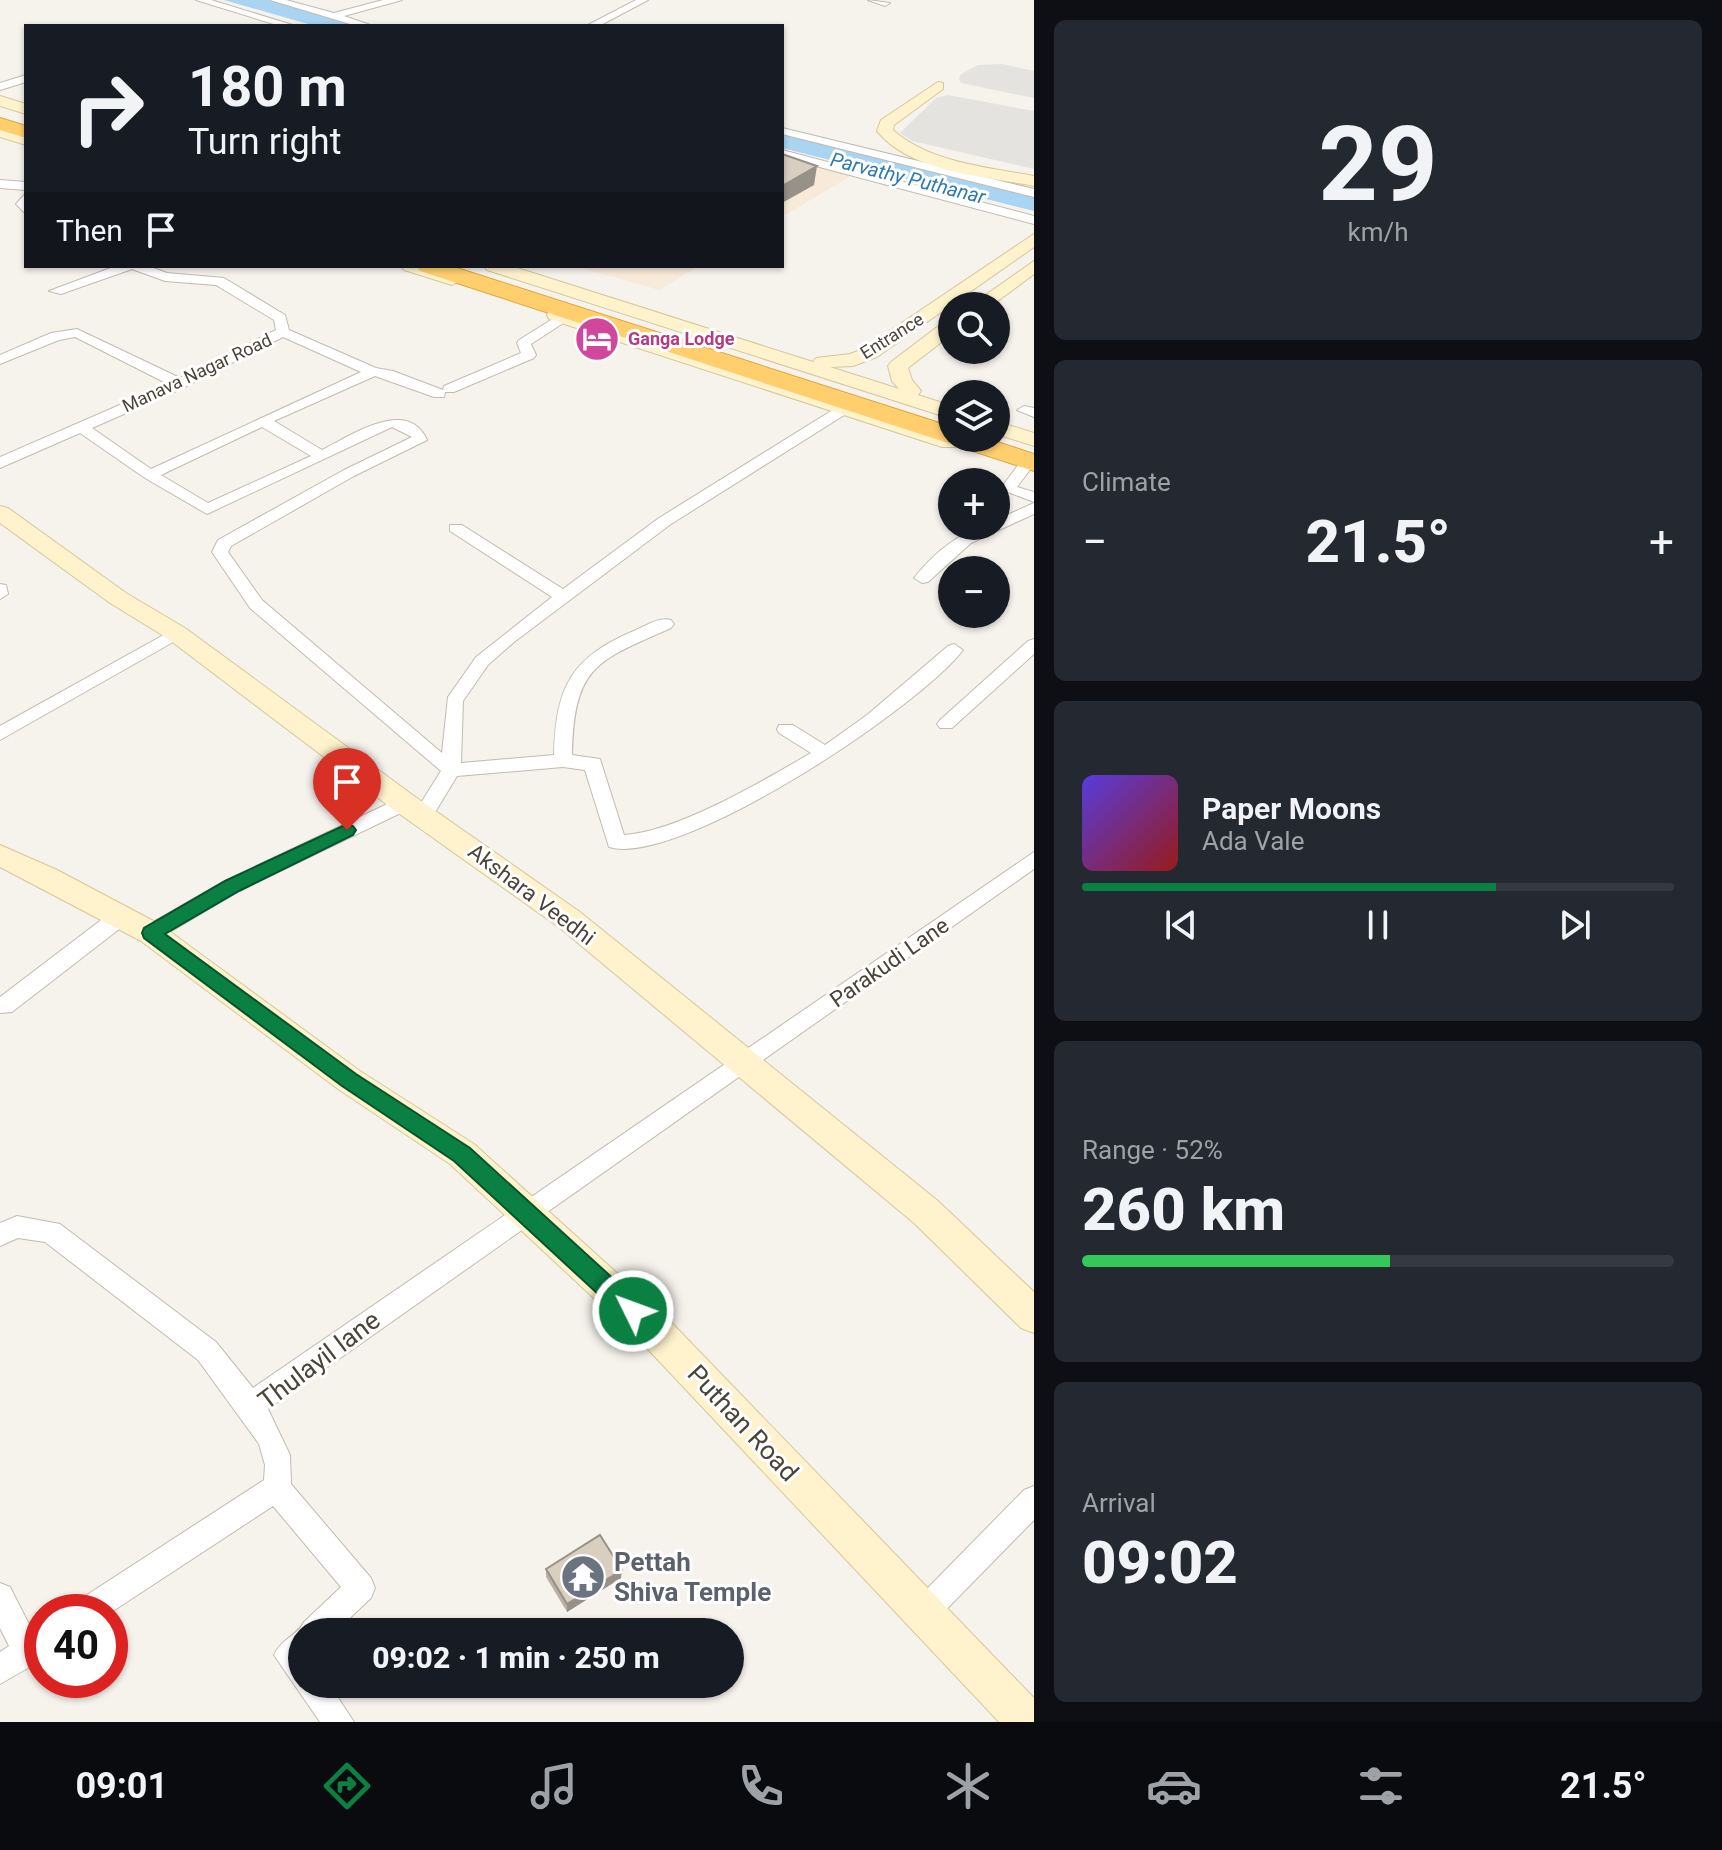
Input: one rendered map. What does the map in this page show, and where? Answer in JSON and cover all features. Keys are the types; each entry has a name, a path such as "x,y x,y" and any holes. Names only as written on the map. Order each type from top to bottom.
{"highway":[{"path":"0,115 24,121"},
{"path":"0,124 24,131"},
{"path":"434,268 938,431"},
{"path":"470,268 938,418"},
{"path":"1010,447 1032,463"},
{"path":"999,452 1032,463"}],"street":[{"path":"201,0 284,24"},
{"path":"275,0 360,24"},
{"path":"334,17 354,9 397,0"},
{"path":"595,24 643,0"},
{"path":"873,0 885,3"},
{"path":"0,87 24,79"},
{"path":"938,86 886,123 885,131 901,146 1034,181"},
{"path":"0,101 24,108"},
{"path":"784,131 1034,193"},
{"path":"0,132 24,139"},
{"path":"784,154 1034,220"},
{"path":"0,184 24,186"},
{"name":"Entrance","path":"823,362 853,360 870,353 1034,239"},
{"path":"998,292 1034,266"},
{"path":"56,291 122,268"},
{"name":"Manava Nagar Road","path":"0,463 180,384 283,332 280,318 219,281 165,277 142,268"},
{"path":"416,268 844,409 1032,463 1008,489 1034,497"},
{"path":"499,268 938,409"},
{"path":"530,268 938,400"},
{"path":"283,332 373,372 444,392 529,355 524,343 564,318"},
{"path":"0,360 56,336 77,333 180,384"},
{"path":"911,391 902,381 898,366 938,336"},
{"path":"150,475 373,372"},
{"path":"451,770 454,701 482,661 508,638 665,521 844,409"},
{"path":"263,421 322,456"},
{"path":"1010,422 1034,430"},
{"path":"207,509 389,423 397,423 418,435 420,440 349,473 246,529 224,543 220,552 256,604 451,770"},
{"path":"80,427 150,475 246,529"},
{"path":"1010,432 1034,440"},
{"path":"922,578 965,540 1034,508"},
{"name":"Akshara Veedhi","path":"0,513 118,598 176,633 570,920 926,1212 1034,1316"},
{"path":"456,528 564,597"},
{"path":"563,761 563,736 577,684 588,663 665,624"},
{"path":"0,734 176,633"},
{"path":"946,724 1034,645"},
{"path":"151,933 232,886 414,808 451,770 563,761 593,764 616,842 630,842 683,827 824,753 890,706 954,650"},
{"path":"786,729 824,753"},
{"name":"Puthan Road","path":"0,855 151,933 349,1080 462,1154 655,1331 1028,1722"},
{"name":"Parakudi Lane","path":"524,1214 744,1064 1034,859"},
{"path":"4,1006 120,917"},
{"name":"Thulayil lane","path":"276,1488 281,1471 277,1449 250,1406 524,1214"},
{"path":"0,1235 17,1227 51,1232 207,1351 250,1406"},
{"path":"114,1594 276,1488 361,1588 329,1618"},
{"path":"922,1614 1034,1500"},
{"path":"0,1597 24,1631"},
{"path":"0,1669 24,1654"},
{"path":"321,1698 339,1722"}],"shaded area":[{"path":"1002,64 1034,71 1034,98 961,83 959,79 961,74 978,65"},
{"path":"948,95 1034,111 1034,169 912,141 900,133 936,98"},
{"path":"784,156 854,174 784,216"},
{"path":"582,268 696,268 659,290"}],"water":[{"path":"224,0 268,0 349,24 308,24"},
{"name":"Parvathy Puthanar","path":"784,133 1034,194 1034,211 784,148"}],"building":[{"path":"784,155 817,166 784,185"},
{"name":"Pettah Shiva Temple","path":"600,1535 622,1570 567,1604 546,1569"}],"place":[{"name":"Ganga Lodge","path":"597,339"},
{"name":"Pettah Shiva Temple","path":"583,1577"}],"route":[{"path":"347,830 232,886 151,933 349,1080 462,1154 633,1311"}]}
